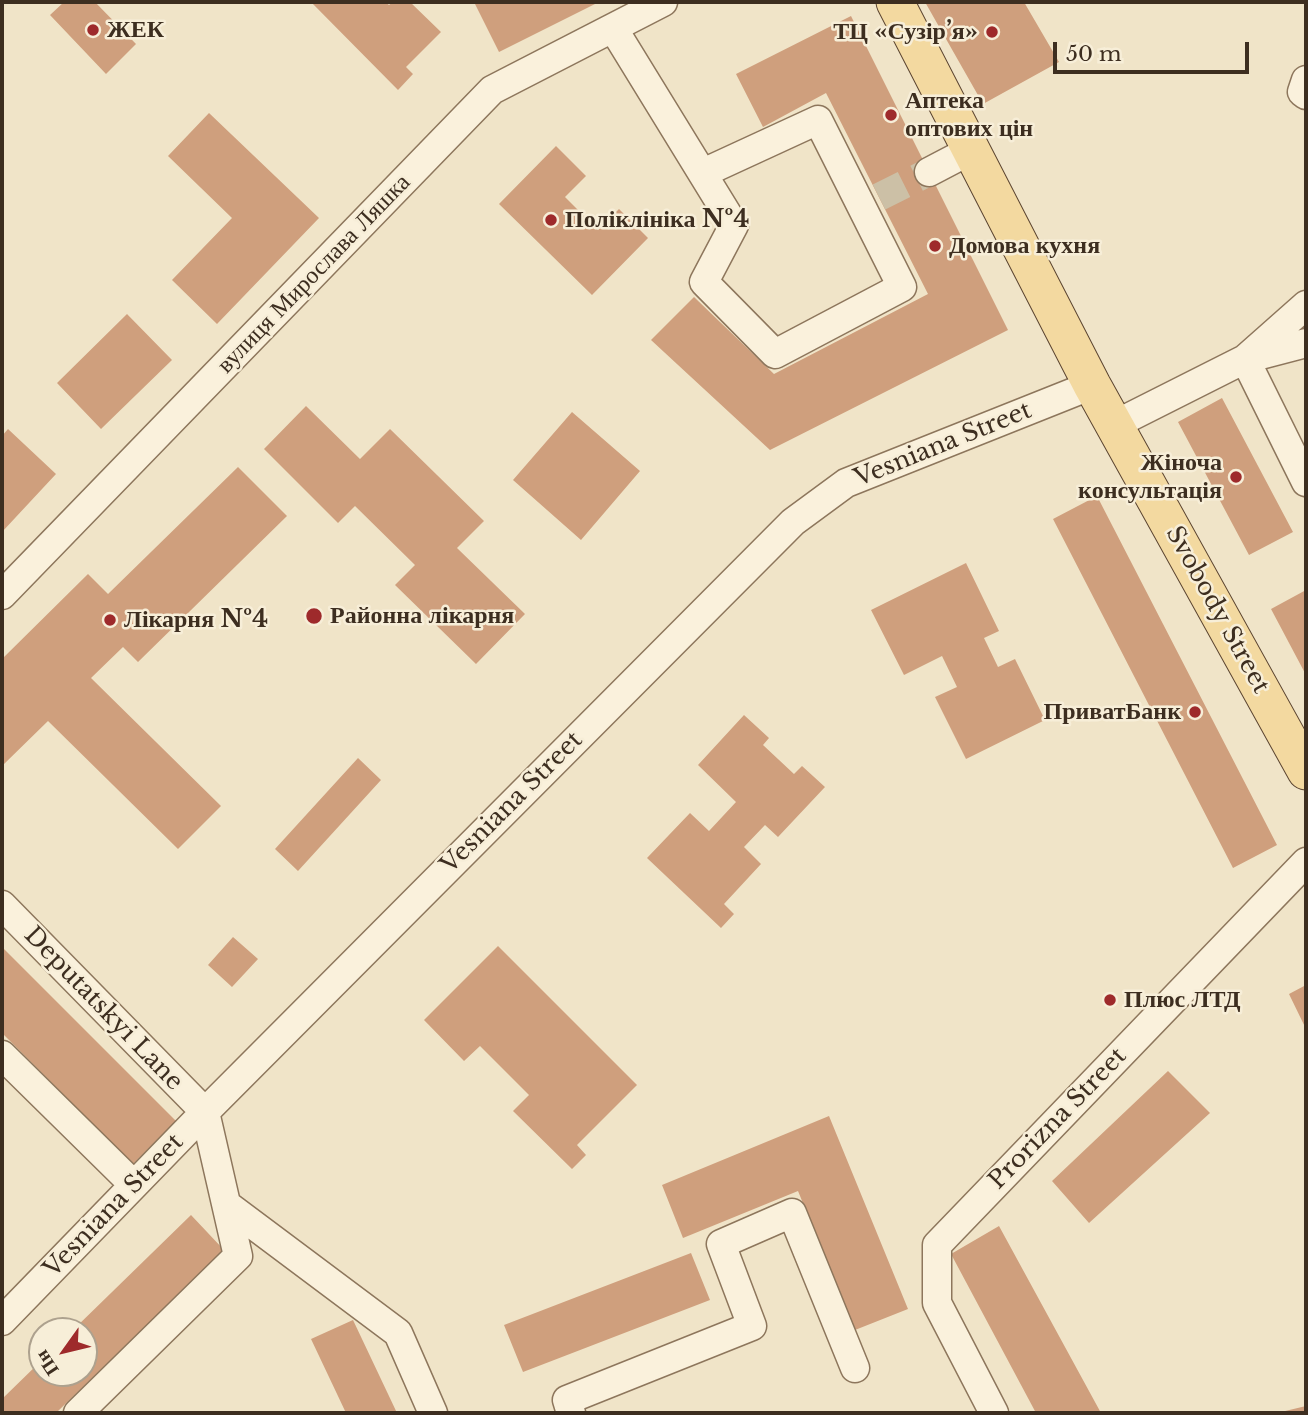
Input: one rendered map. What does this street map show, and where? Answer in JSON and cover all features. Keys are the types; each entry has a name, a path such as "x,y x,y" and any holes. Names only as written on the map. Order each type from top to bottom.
{"main road":[{"name":"Svobody Street","path":"895,2 1092,385 1306,771"}],"street":[{"name":"вулиця Мирослава Ляшка","path":"2,595 492,90 663,2"},
{"path":"613,28 734,225 704,282 775,354 902,287 870,202 818,120 703,173"},
{"path":"1306,80 1302,92 1306,95"},
{"path":"929,172 971,150"},
{"path":"1245,359 1306,305"},
{"path":"1114,425 1245,359 1306,343"},
{"path":"1245,359 1306,482"},
{"name":"Vesniana Street","path":"2,1321 205,1112 793,522 846,483 1092,385"},
{"name":"Prorizna Street","path":"994,1413 937,1303 937,1245 1306,862"},
{"name":"Deputatskyi Lane","path":"2,905 205,1112"},
{"path":"2,1055 134,1185"},
{"path":"78,1413 238,1256 205,1112"},
{"path":"227,1205 397,1333 433,1413"},
{"path":"571,1413 567,1400 752,1326 721,1244 792,1213 855,1368"}],"building":[{"name":"ЖЕК","path":"64,2 95,2 136,44 106,74 50,15"},
{"path":"311,2 385,2 389,5 393,2 410,2 441,32 406,67 413,74 398,90"},
{"path":"474,2 599,2 499,52"},
{"name":"ТЦ «Сузір’я»","path":"925,2 1024,2 1059,62 983,104"},
{"name":"Домова кухня","path":"851,16 1008,330 770,450 651,340 694,297 774,374 928,294 826,93 763,127 736,74"},
{"path":"209,113 319,218 217,324 172,280 232,218 168,156"},
{"name":"Поліклініка №4","path":"556,146 586,176 565,197 598,230 619,209 648,238 592,295 499,204"},
{"path":"127,314 172,360 101,429 57,383"},
{"name":"Жіноча консультація","path":"1222,398 1293,532 1249,555 1178,422"},
{"path":"306,406 360,459 390,429 484,521 457,548 525,614 476,664 395,585 415,565 355,506 338,523 264,449"},
{"path":"572,412 640,471 581,540 513,480"},
{"path":"8,429 56,474 2,532 2,436"},
{"name":"Лікарня №4","path":"238,467 287,516 138,662 123,647 91,678 221,806 178,849 48,721 2,766 2,659 88,574 108,594"},
{"path":"1097,496 1277,845 1233,868 1053,519"},
{"path":"966,563 999,631 984,638 998,667 1015,659 1045,720 966,759 935,697 957,687 942,656 904,675 871,610"},
{"path":"1306,590 1306,675 1271,609"},
{"path":"744,715 769,738 763,745 794,774 802,766 825,787 778,837 765,825 744,847 761,864 724,904 734,914 721,928 647,858 690,813 709,831 736,802 698,765"},
{"path":"358,758 381,780 298,871 275,849"},
{"path":"233,937 258,959 232,987 208,965"},
{"path":"498,946 637,1085 577,1145 586,1155 572,1169 513,1111 529,1095 480,1046 464,1061 424,1020"},
{"path":"2,947 176,1121 133,1164 2,1033"},
{"path":"1306,985 1306,1029 1289,994"},
{"path":"1168,1071 1210,1113 1089,1223 1052,1181"},
{"path":"829,1116 908,1309 855,1330 798,1191 683,1238 662,1185"},
{"path":"191,1215 224,1250 98,1372 98,1317 86,1317"},
{"path":"999,1226 1101,1413 1036,1413 951,1254"},
{"path":"691,1253 710,1300 523,1372 504,1325"},
{"path":"353,1320 397,1413 346,1413 311,1339"},
{"path":"28,1374 28,1387 83,1387 56,1413 2,1413 2,1399"},
{"path":"1306,1406 1306,1413 1281,1412"}],"tunnel":[{"path":"879,197 929,172"}],"place":[{"name":"ЖЕК","path":"93,30"},
{"name":"ТЦ «Сузір’я»","path":"992,32"},
{"name":"Аптека оптових цін","path":"891,115"},
{"name":"Поліклініка №4","path":"551,220"},
{"name":"Домова кухня","path":"935,246"},
{"name":"Жіноча консультація","path":"1236,477"},
{"name":"Районна лікарня","path":"314,616"},
{"name":"Лікарня №4","path":"110,620"},
{"name":"ПриватБанк","path":"1195,712"},
{"name":"Плюс ЛТД","path":"1110,1000"}]}
